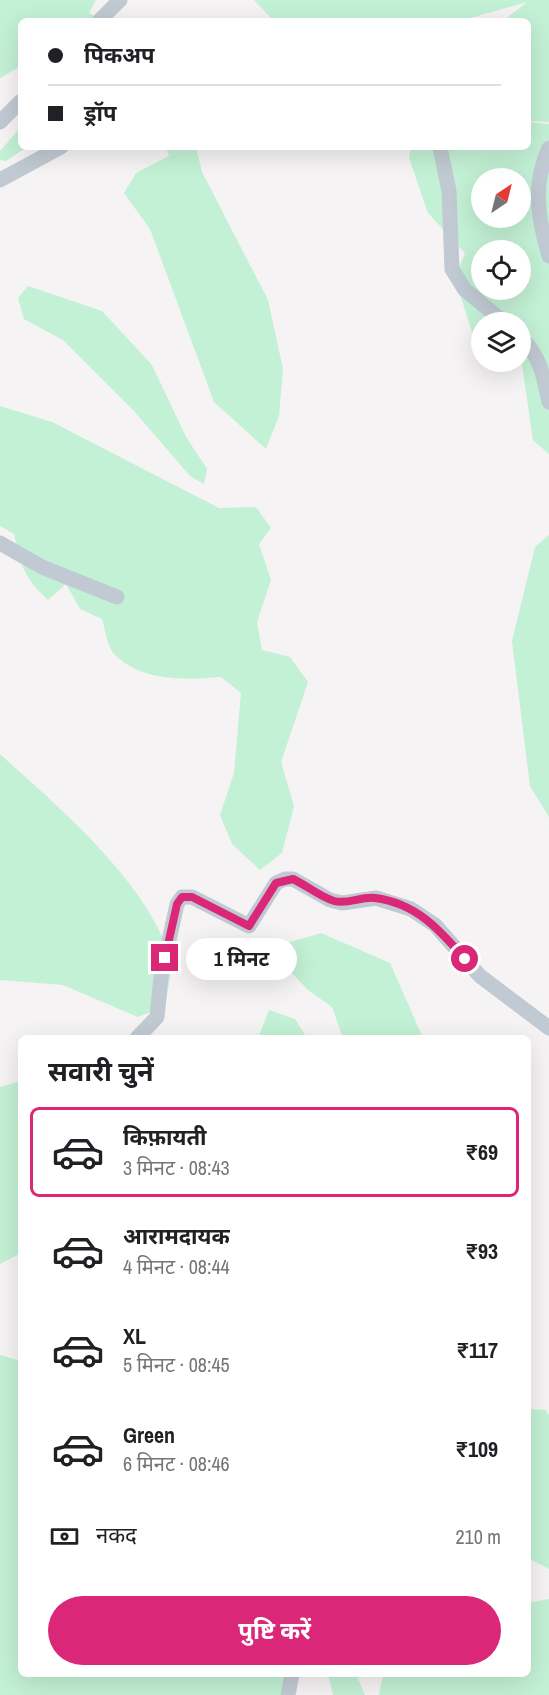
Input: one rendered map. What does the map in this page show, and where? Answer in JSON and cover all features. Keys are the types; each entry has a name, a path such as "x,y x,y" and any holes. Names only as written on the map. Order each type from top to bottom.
{"street":[{"path":"102,18 120,0"},
{"path":"0,122 18,103"},
{"path":"549,148 537,184 543,237 549,256"},
{"path":"0,180 55,150"},
{"path":"441,150 449,191 452,269 465,290 492,312"},
{"path":"531,350 543,371 549,402"},
{"path":"0,543 42,567 117,597"},
{"path":"140,1035 158,1017 161,977 177,904 182,897 192,897 249,926 276,883 285,879 293,879 330,900 342,903 376,898 426,916 480,976 549,1028"},
{"path":"288,1695 291,1677"}],"green space":[{"path":"0,0 96,0 89,13 97,18 18,18 18,68 0,78"},
{"path":"254,0 549,0 549,122 531,121 531,18 507,18 527,2 471,18 271,18"},
{"path":"531,122 549,124 549,454 533,440 523,372 531,372 531,312 471,312 471,329 455,278 465,253 428,213 409,158 410,150 531,150"},
{"path":"18,130 18,150 22,150 6,161 0,160 0,151"},
{"path":"167,150 197,150 202,172 268,300 283,369 279,416 266,449 214,402 150,229 124,193 136,173 169,156"},
{"path":"28,286 102,311 152,365 186,437 207,469 204,484 190,476 134,411 63,340 24,319 18,298"},
{"path":"0,406 52,422 219,508 256,507 271,528 259,544 271,580 257,622 262,650 290,657 308,682 281,762 294,806 282,853 260,870 232,844 220,815 234,773 241,693 221,677 193,679 164,677 137,670 114,654 102,619 80,609 66,584 48,600 34,585 22,563 14,534 0,526"},
{"path":"549,535 549,817 530,786 512,641 535,547"},
{"path":"0,754 98,846 141,900 158,928 170,957 165,1007 138,1017 63,985 0,980"},
{"path":"321,933 390,963 422,1035 342,1035 332,1007 308,990 285,966 290,942"},
{"path":"269,1010 295,1019 305,1035 259,1035"},
{"path":"18,1082 18,1255 0,1264 0,1087"},
{"path":"0,1355 18,1360 18,1677 299,1677 294,1695 0,1695"},
{"path":"531,1409 546,1410 549,1415 549,1569 531,1560"},
{"path":"549,1599 549,1695 379,1695 382,1677 531,1677 531,1602"},
{"path":"329,1677 357,1677 365,1695 333,1695"}],"route":[{"path":"165,958 177,904 182,897 187,895 192,897 243,925 249,926 260,912 276,883 285,879 293,879 314,888 330,900 342,903 376,898 411,909 426,916 465,959"}]}
